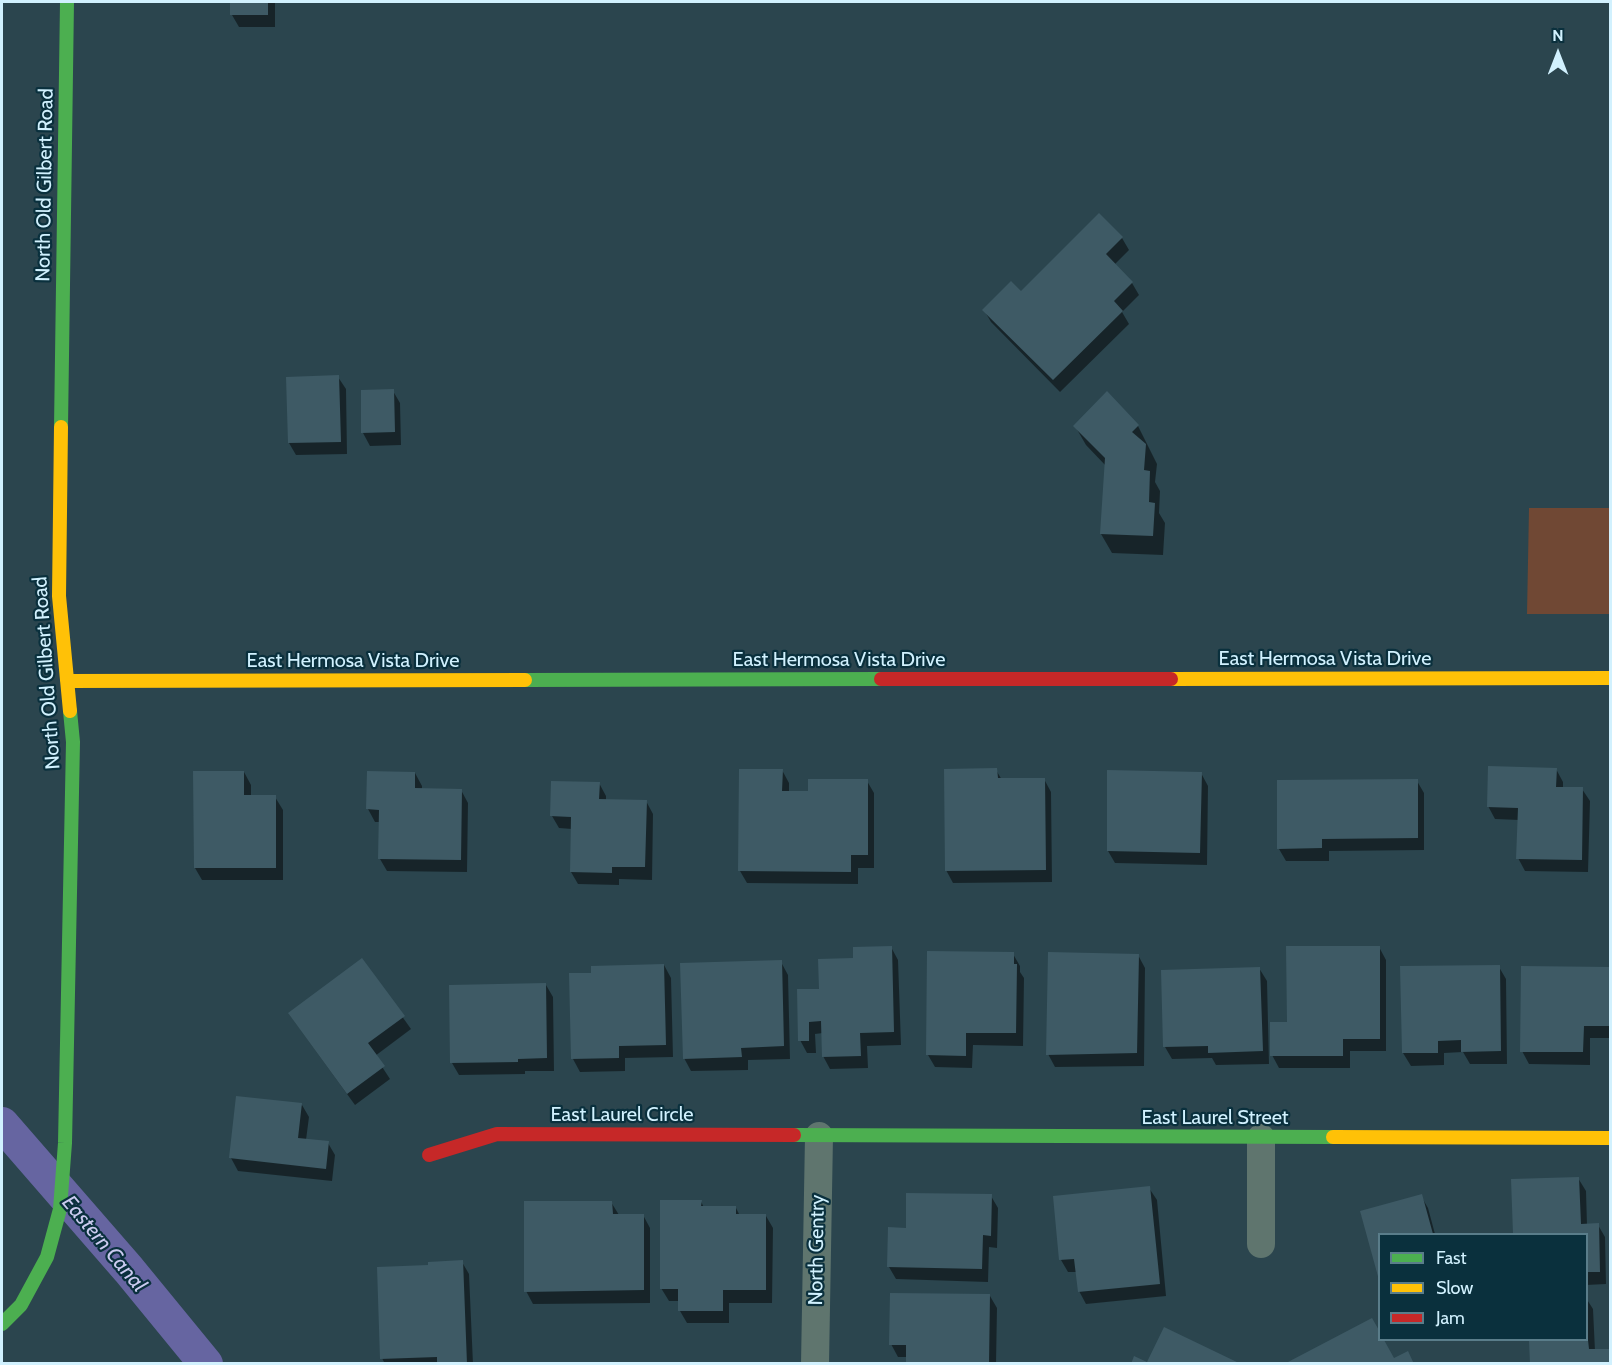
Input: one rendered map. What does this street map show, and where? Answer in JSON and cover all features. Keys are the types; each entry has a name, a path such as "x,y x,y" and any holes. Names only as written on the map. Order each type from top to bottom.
{"street":[{"name":"North Old Gilbert Road","path":"2,1324 21,1305 47,1257 60,1209 65,1143 74,742 59,596 67,2"},
{"name":"East Hermosa Vista Drive","path":"67,681 1611,678"},
{"name":"East Laurel Circle","path":"429,1155 496,1134 819,1136"},
{"name":"East Laurel Street","path":"819,1136 1611,1138"},
{"name":"North Gentry","path":"815,1364 819,1136"},
{"path":"1261,1138 1261,1245"}],"shaded area":[{"path":"1529,508 1610,508 1610,614 1527,614"}],"building":[{"path":"230,2 268,2 268,15 230,15"},
{"path":"1099,213 1123,237 1106,254 1133,282 1114,301 1123,311 1053,380 982,310 1011,281 1021,291"},
{"path":"339,375 341,442 288,443 286,377"},
{"path":"394,389 395,432 361,433 361,390"},
{"path":"1107,391 1139,425 1132,432 1146,444 1144,470 1150,471 1149,502 1155,503 1153,536 1100,534 1105,458 1073,426"},
{"path":"1488,766 1557,768 1556,787 1583,787 1582,860 1516,859 1518,808 1487,807"},
{"path":"997,768 998,778 1045,778 1046,870 945,871 944,769"},
{"path":"739,769 783,769 782,791 808,791 808,779 868,779 868,855 851,855 851,872 738,871"},
{"path":"1107,770 1202,772 1200,853 1107,851"},
{"path":"193,771 244,771 244,795 276,795 276,868 194,868"},
{"path":"367,771 415,772 415,788 462,789 461,860 378,859 379,810 366,809"},
{"path":"1418,779 1418,838 1322,839 1322,848 1277,849 1277,780"},
{"path":"551,781 600,782 599,799 647,800 645,867 612,867 612,873 570,872 571,817 550,816"},
{"path":"892,946 894,1032 860,1033 861,1056 822,1057 821,1021 809,1022 809,1041 798,1041 797,989 819,989 818,959 853,958 853,947"},
{"path":"1286,946 1380,946 1380,1039 1343,1039 1343,1056 1270,1056 1270,1022 1287,1022"},
{"path":"927,951 1014,952 1014,964 1017,964 1016,1033 966,1033 966,1056 926,1055"},
{"path":"1048,952 1139,954 1137,1053 1046,1055"},
{"path":"362,958 405,1016 368,1043 385,1066 347,1094 288,1013"},
{"path":"782,960 784,1046 741,1048 742,1057 683,1059 680,963"},
{"path":"664,964 666,1045 619,1046 619,1058 571,1059 569,973 591,973 591,966"},
{"path":"1500,965 1501,1051 1461,1052 1461,1040 1438,1041 1438,1053 1402,1053 1400,966"},
{"path":"1521,966 1610,967 1610,1026 1584,1026 1583,1052 1520,1052"},
{"path":"1260,967 1263,1051 1208,1053 1208,1046 1163,1047 1161,970"},
{"path":"546,983 547,1058 518,1059 518,1062 450,1063 449,985"},
{"path":"236,1096 302,1103 298,1138 329,1141 326,1169 229,1158"},
{"path":"1579,1177 1581,1224 1599,1223 1600,1272 1588,1272 1588,1233 1513,1233 1511,1179"},
{"path":"1150,1186 1160,1284 1078,1292 1074,1259 1059,1260 1053,1196"},
{"path":"906,1193 992,1194 991,1236 983,1235 982,1269 887,1267 888,1227 906,1228"},
{"path":"1422,1194 1433,1233 1378,1233 1378,1276 1360,1211"},
{"path":"660,1200 702,1200 701,1206 736,1206 736,1214 766,1214 766,1290 723,1290 723,1311 678,1311 678,1289 660,1289"},
{"path":"524,1201 612,1201 613,1214 644,1214 644,1290 524,1292"},
{"path":"463,1260 467,1364 437,1364 437,1357 380,1359 377,1267 428,1265 428,1262"},
{"path":"890,1293 990,1294 989,1364 906,1364 906,1345 889,1345"},
{"path":"1372,1318 1378,1328 1378,1341 1385,1341 1394,1358 1408,1351 1414,1364 1289,1364 1288,1362"},
{"path":"1164,1327 1241,1364 1131,1364 1134,1356 1147,1362"},
{"path":"1588,1340 1589,1349 1610,1349 1610,1364 1530,1364 1529,1341"}],"waterway":[{"name":"Eastern Canal","path":"2,1124 129,1270 206,1364"}],"traffic: fast":[{"path":"61,427 67,2"},
{"path":"525,680 881,679"},
{"path":"2,1324 21,1305 47,1257 60,1209 65,1143 73,742 70,711"},
{"path":"794,1135 1333,1137"}],"traffic: slow":[{"path":"61,427 59,596 70,711"},
{"path":"1171,679 1610,678"},
{"path":"67,681 525,680"},
{"path":"1333,1137 1610,1138"}],"traffic: jam":[{"path":"881,679 1171,679"},
{"path":"429,1155 497,1134 794,1135"}]}
